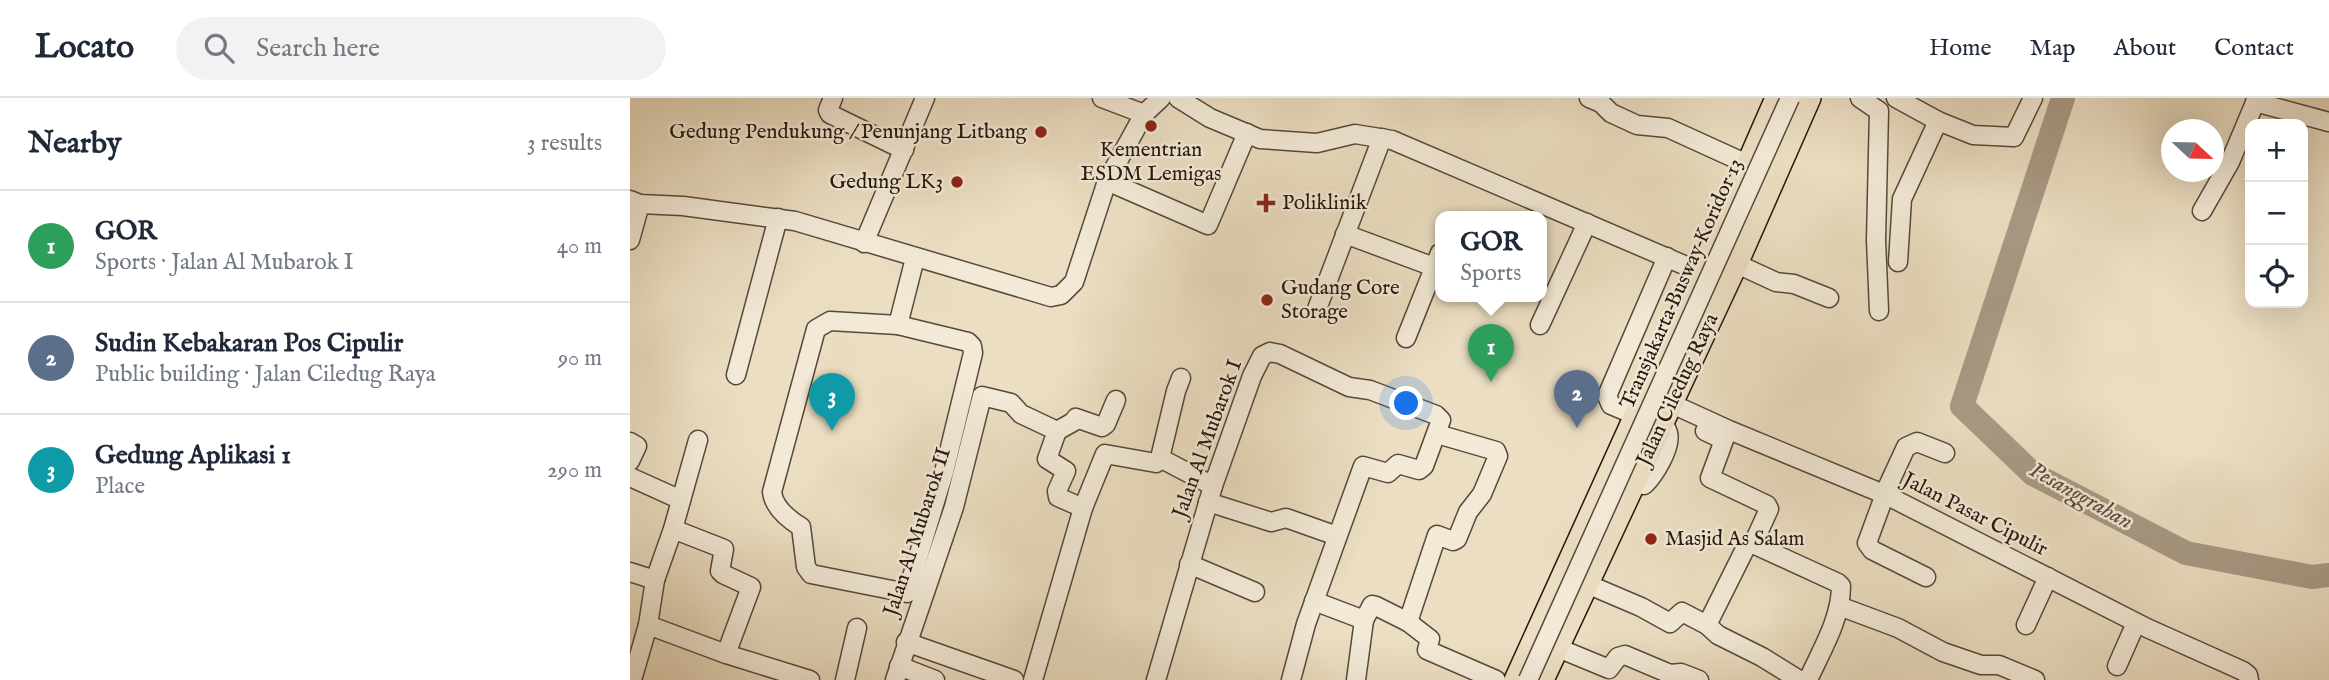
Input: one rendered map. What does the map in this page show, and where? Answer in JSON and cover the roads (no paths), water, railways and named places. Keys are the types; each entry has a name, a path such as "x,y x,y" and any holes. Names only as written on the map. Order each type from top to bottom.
{"main road":[{"name":"Jalan Ciledug Raya","path":"1515,680 1776,98"},
{"name":"Jalan Ciledug Raya","path":"1543,680 1634,483 1651,464 1667,413 1737,264 1810,98"},
{"path":"1620,450 1651,464"}],"street":[{"path":"833,98 828,110 830,114 904,150"},
{"path":"864,243 925,98"},
{"path":"1102,98 1144,114"},
{"path":"630,240 635,202 778,218 1051,297 1061,295 1074,282 1107,181 1144,114 1161,98"},
{"path":"1178,98 1210,118 1260,139 1317,143 1355,134 1392,140 1727,285"},
{"path":"1589,98 1601,103 1611,113 1637,125 1668,128 1747,164"},
{"name":"Transjakarta Busway Koridor 13","path":"1528,680 1790,98"},
{"path":"1860,98 1877,107 1879,111 1876,240 1879,311"},
{"path":"1896,98 1938,121 1973,135 2014,137 2033,98"},
{"path":"2202,211 2230,162 2256,100 2329,122"},
{"path":"1898,262 1902,199 1938,121"},
{"path":"1107,181 1208,225 1247,134"},
{"path":"1317,309 1382,138"},
{"path":"736,375 778,218"},
{"path":"1540,325 1587,223"},
{"path":"1345,233 1435,259"},
{"path":"1635,415 1611,405 1607,396 1667,257"},
{"path":"898,325 915,258"},
{"path":"1737,264 1776,282 1794,285 1829,298"},
{"path":"1406,338 1435,265"},
{"path":"830,321 898,325 968,342 973,353 936,498 909,591 904,593 811,574 806,567 801,527 783,514 773,499 772,492 816,329 830,321"},
{"name":"Jalan Al Mubarok I","path":"1156,680 1210,494 1252,376 1262,356 1270,352 1280,354 1349,387 1370,390 1436,415 1441,420 1437,434"},
{"path":"1033,680 1083,508 1105,454 1156,463 1160,458 1181,377"},
{"name":"Jalan Al Mubarok II","path":"897,673 954,507 982,396 1011,403 1020,414 1057,431"},
{"path":"1083,508 1058,497 1066,471 1047,458 1057,431 1076,418 1102,427 1106,424 1116,400"},
{"name":"Jalan Pasar Cipulir","path":"1667,413 1886,495 2136,623 2243,671 2249,680"},
{"path":"1291,680 1314,601 1363,465 1388,473 1398,464 1419,470 1424,466 1437,434 1496,451 1498,456 1479,499 1468,512 1457,539 1453,541 1437,535 1408,622"},
{"path":"1707,625 1746,547 1753,544 1769,509 1767,505 1709,476 1726,435"},
{"path":"632,680 648,625 655,580 674,529 698,440"},
{"path":"630,442 637,446 630,461"},
{"path":"1926,577 1877,553 1867,545 1901,457 1910,444 1926,444 1945,453"},
{"path":"1160,458 1210,494 1271,522 1286,518 1337,536"},
{"path":"630,477 681,500"},
{"path":"674,529 724,549 720,568 723,574 751,587 726,654"},
{"path":"1753,544 1838,583 1841,590 1839,606 1808,680"},
{"path":"1189,564 1255,592"},
{"path":"630,572 655,580"},
{"path":"2026,625 2048,578"},
{"path":"1587,584 1670,622 1682,612 1707,625 1717,635 1762,657 1800,680"},
{"path":"1314,601 1364,620"},
{"path":"1356,680 1364,620 1372,605 1408,622 1430,639 1427,650 1496,680"},
{"path":"1839,606 1898,628 1942,653 1981,665 1998,665 2037,675"},
{"path":"2117,666 2136,623"},
{"path":"648,625 726,654 810,680"},
{"path":"845,680 857,628"},
{"path":"906,642 1014,680"},
{"path":"1557,651 1615,680"},
{"path":"1557,651 1608,669 1618,657 1625,655 1670,674 1681,673 1699,680"},
{"path":"897,673 935,680"}],"waterway":[{"name":"Pesanggrahan","path":"2063,98 1962,406 2033,474 2186,553 2312,577 2329,575"}],"place":[{"name":"Kementrian ESDM Lemigas","path":"1151,126"},
{"name":"Gedung Pendukung / Penunjang Litbang","path":"1041,132"},
{"name":"Gedung LK3","path":"957,182"},
{"name":"Poliklinik","path":"1266,203"},
{"name":"Gudang Core Storage","path":"1267,300"},
{"name":"GOR","path":"1491,382"},
{"name":"Sudin Kebakaran Pos Cipulir","path":"1577,428"},
{"name":"Gedung Aplikasi 1","path":"832,431"},
{"name":"Masjid As Salam","path":"1651,539"}]}
